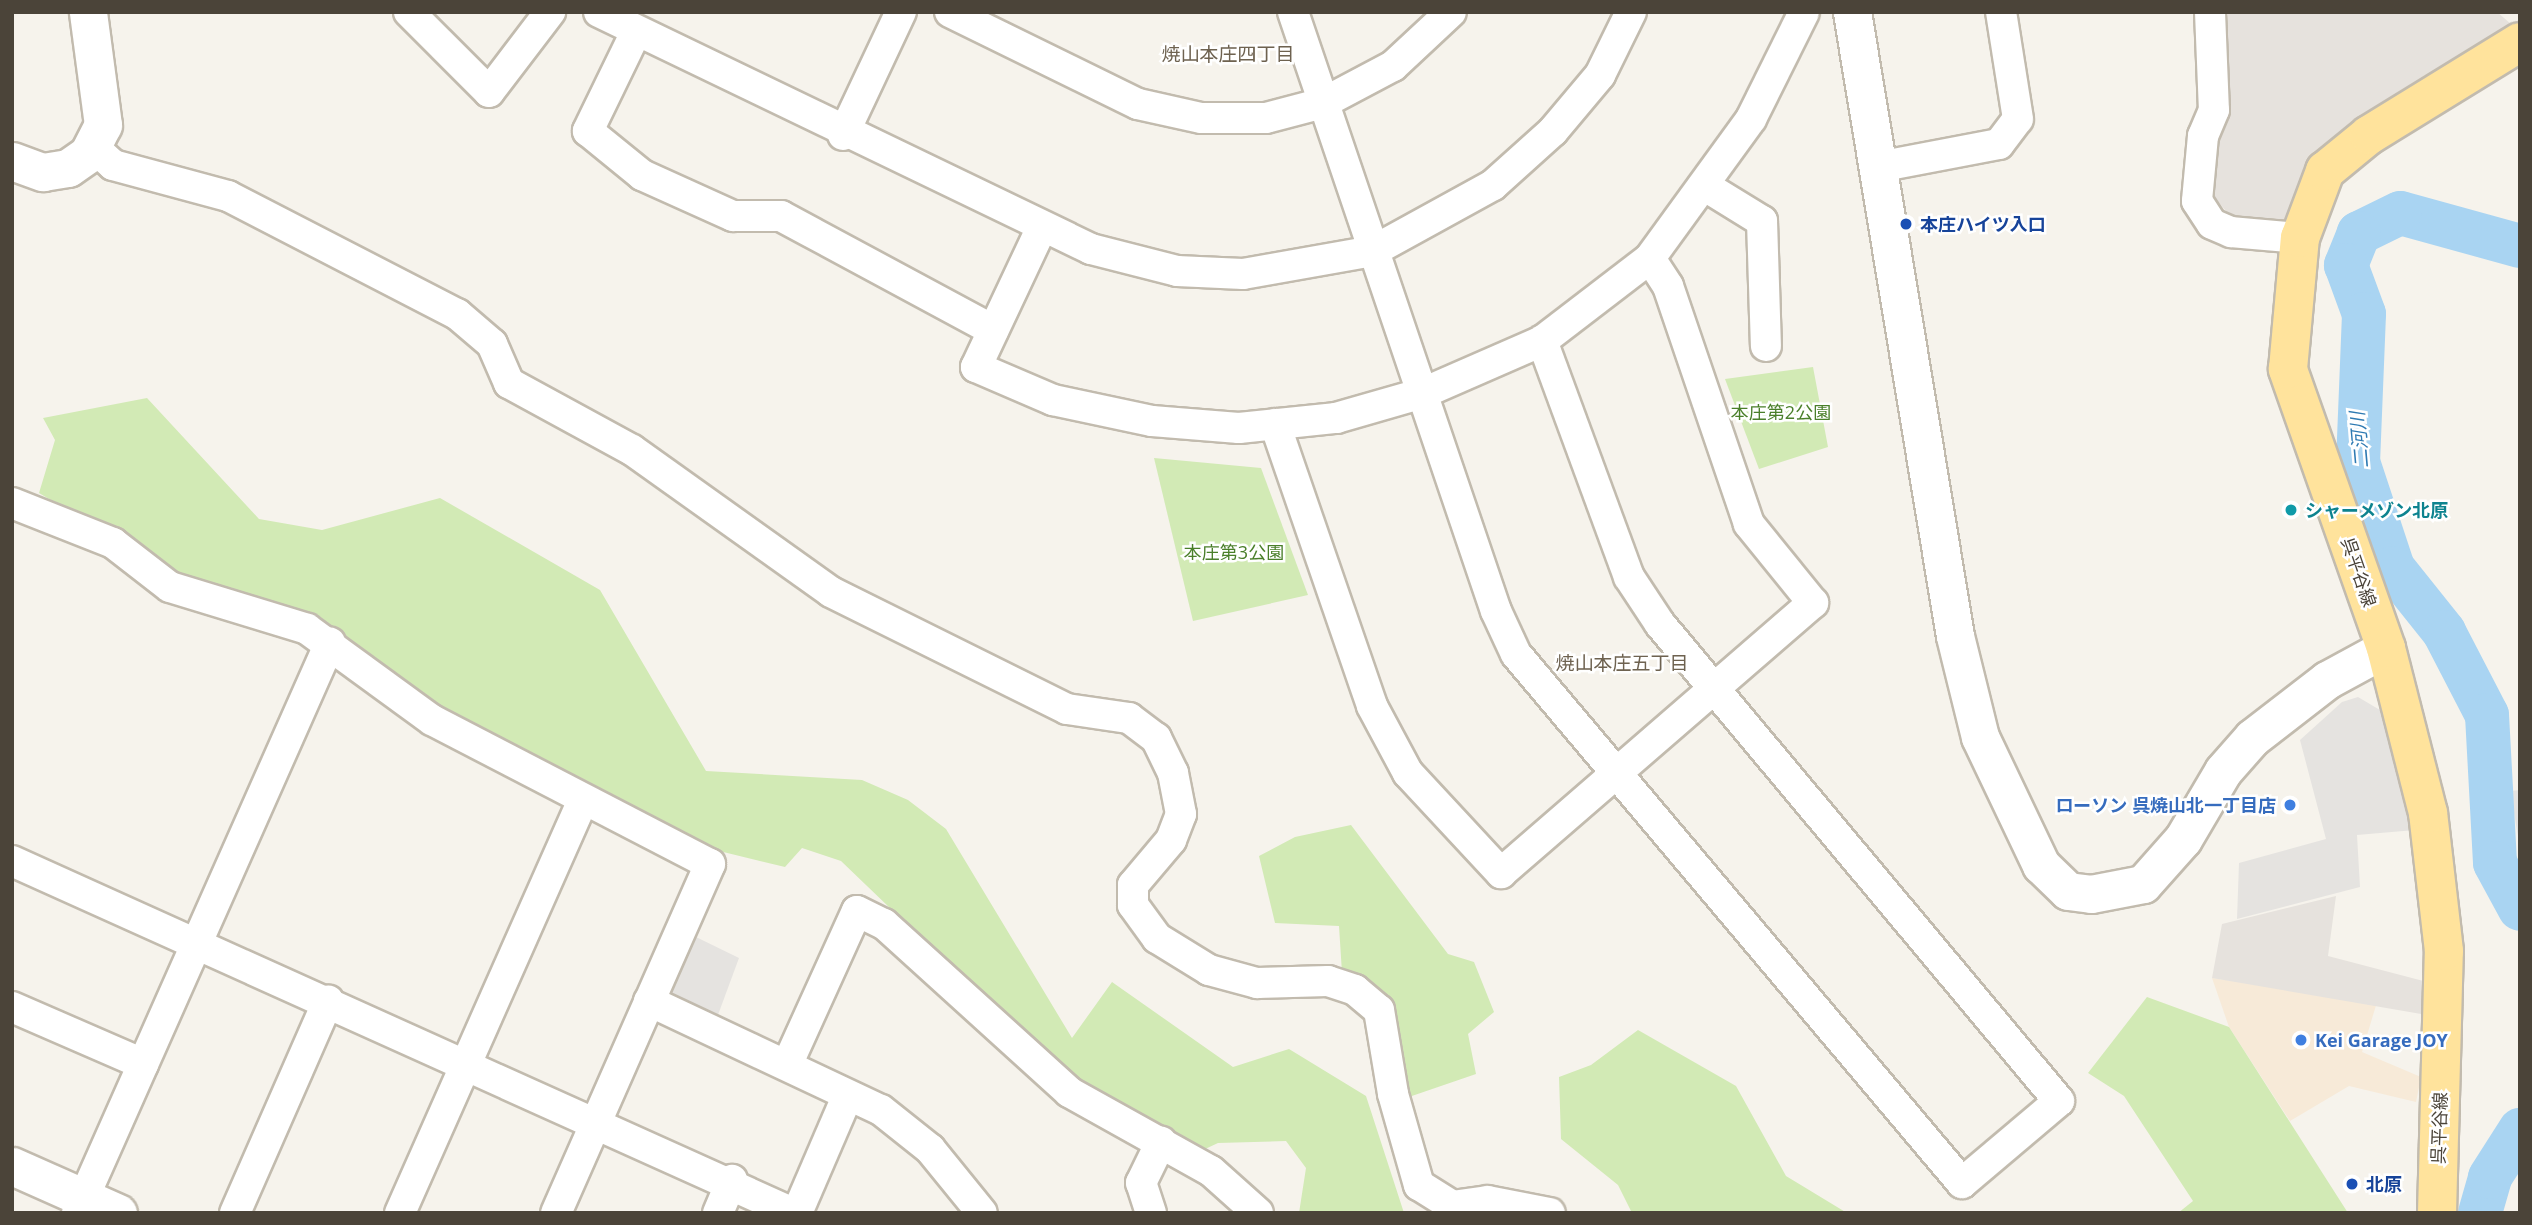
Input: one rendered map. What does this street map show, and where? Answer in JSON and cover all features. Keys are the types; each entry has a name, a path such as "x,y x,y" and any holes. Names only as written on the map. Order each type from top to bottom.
{"main road":[{"name":"呉平谷線","path":"2437,1213 2444,951 2428,813 2386,648 2288,369 2300,238 2325,171 2369,135 2520,41"}],"street":[{"path":"12,161 43,172 68,168 92,146 103,125 88,12"},
{"path":"409,12 488,92 550,12"},
{"path":"599,12 635,34 844,135 1091,249 1177,271 1242,274 1373,251 1493,185 1553,131 1600,75 1631,12"},
{"path":"844,135 901,12"},
{"path":"950,12 1138,104 1201,118 1266,118 1323,103 1393,66 1451,12"},
{"path":"1293,12 1373,251 1516,654 1613,776 1962,1183 2059,1101 1714,688 1629,577 1542,341"},
{"path":"1042,227 976,367 1053,400 1152,421 1275,424 1336,418 1423,393 1542,341 1650,258 1705,186 1751,119 1804,12"},
{"path":"1852,12 1955,636 1980,737 2040,865 2068,891 2143,884 2183,839 2223,771 2252,738 2327,680 2386,648"},
{"path":"1878,167 1999,144 2018,119 2001,12"},
{"path":"2210,12 2214,110 2203,136 2197,201 2212,224 2231,232 2300,238"},
{"path":"635,34 588,131 642,175 733,216 781,216 993,330"},
{"path":"92,146 113,165 228,196 457,314 492,344 509,383 632,450 831,592 1067,709 1129,718 1156,738 1173,773 1181,814 1171,840 1133,886 1133,905 1157,938 1209,971 1257,983 1328,981 1355,990 1379,1010 1393,1094 1419,1185 1452,1206 1488,1201 1550,1213"},
{"path":"1705,186 1762,221 1766,346"},
{"path":"1275,424 1372,706 1408,773 1501,873 1813,603 1749,524 1668,286 1650,258"},
{"path":"12,503 113,543 170,587 307,629 330,642 432,720 582,802 710,864 556,1213"},
{"path":"80,1205 330,642"},
{"path":"400,1213 582,802"},
{"path":"12,861 732,1180 795,1213 847,1097"},
{"path":"787,1065 857,911 884,924 1069,1092 1211,1171 1258,1213"},
{"path":"235,1213 328,1001"},
{"path":"649,1001 787,1065 847,1097 881,1110 930,1149 982,1213"},
{"path":"12,1007 143,1065"},
{"path":"1150,1213 1141,1183 1161,1142"},
{"path":"12,1166 80,1205 118,1213"},
{"path":"718,1213 732,1180"}],"shaded area":[{"path":"2228,12 2497,12 2511,24 2360,128 2291,228 2234,221 2212,194"},
{"path":"2358,697 2385,713 2415,830 2357,835 2360,887 2237,919 2239,863 2326,839 2300,740 2342,702"},
{"path":"2520,790 2520,847 2510,791"},
{"path":"2336,896 2328,956 2431,983 2427,1015 2212,978 2222,924"},
{"path":"696,937 739,958 715,1023 667,997"},
{"name":"Kei Garage JOY","path":"2212,978 2377,1002 2362,1052 2421,1077 2416,1102 2349,1086 2290,1121 2229,1027"}],"green space":[{"name":"本庄第2公園","path":"1813,367 1828,447 1759,469 1725,379"},
{"path":"147,398 259,519 322,530 440,498 600,590 706,771 862,780 908,800 946,829 1072,1038 1112,982 1233,1067 1289,1049 1366,1096 1404,1213 1299,1213 1306,1168 1286,1141 1218,1143 1203,1150 1070,1081 841,861 802,848 785,867 711,849 175,574 39,493 55,440 43,418"},
{"name":"本庄第3公園","path":"1154,458 1261,468 1308,595 1193,621"},
{"path":"1351,825 1448,954 1474,962 1494,1012 1468,1034 1476,1074 1406,1098 1386,996 1342,973 1339,926 1275,923 1259,856 1295,837"},
{"path":"2147,997 2229,1027 2348,1213 2178,1213 2193,1201 2124,1096 2088,1073"},
{"path":"1638,1030 1736,1086 1786,1176 1847,1213 1632,1213 1618,1185 1561,1139 1559,1077 1591,1065"}],"waterway":[{"name":"二河川","path":"2520,246 2400,213 2359,233 2346,265 2364,314 2358,462 2393,568 2444,632 2487,715 2495,863 2520,909"},
{"name":"二河川","path":"2480,1213 2490,1177 2520,1130"}],"place":[{"name":"本庄ハイツ入口","path":"1906,224"},
{"name":"シャーメゾン北原","path":"2291,510"},
{"name":"ローソン 呉焼山北一丁目店","path":"2290,805"},
{"name":"Kei Garage JOY","path":"2301,1040"},
{"name":"北原","path":"2352,1184"}],"district":[{"name":"焼山本庄四丁目","path":"1228,55"},
{"name":"焼山本庄五丁目","path":"1622,664"}]}
